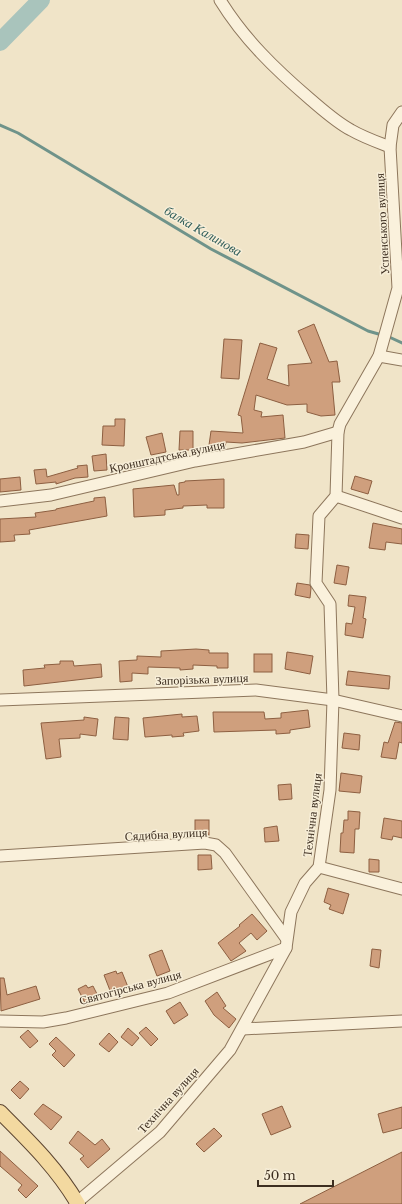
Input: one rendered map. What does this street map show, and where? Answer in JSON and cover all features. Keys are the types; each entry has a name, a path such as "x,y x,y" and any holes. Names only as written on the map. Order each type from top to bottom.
{"main road":[{"path":"0,1112 43,1154 63,1180 77,1204"}],"street":[{"path":"220,0 244,35 293,85 332,118 351,130 390,147"},
{"name":"Успенського вулиця","path":"339,428 380,356 398,288 390,147 393,125 402,112"},
{"path":"380,356 402,360"},
{"path":"339,428 336,496 402,518"},
{"name":"Кронштадтська вулиця","path":"0,501 52,495 195,461 304,442 339,428"},
{"name":"Технічна вулиця","path":"77,1204 160,1132 230,1050 286,943 293,906 304,883 319,867 330,790 334,700 330,604 316,583 319,516 336,496"},
{"name":"Запорізька вулиця","path":"0,700 256,690 334,700 402,716"},
{"name":"Сядибна вулиця","path":"0,856 205,843 216,845 225,853 286,943"},
{"path":"319,867 402,889"},
{"name":"Святогірська вулиця","path":"0,1021 43,1022 66,1018 168,993 286,943"},
{"path":"242,1029 402,1021"}],"building":[{"path":"314,324 329,362 337,361 340,382 332,382 335,415 321,416 307,412 307,404 287,405 256,395 254,410 262,412 261,417 283,415 285,438 242,443 226,442 225,447 209,445 211,431 243,433 241,416 238,415 260,343 277,348 267,379 289,386 288,365 312,363 298,331"},
{"path":"224,339 242,340 239,379 221,378"},
{"path":"115,419 125,419 124,446 102,445 103,426 115,426"},
{"path":"180,431 193,431 193,450 179,450"},
{"path":"162,433 166,452 151,455 146,437"},
{"path":"106,454 107,470 94,471 92,456"},
{"path":"87,465 88,477 75,478 56,484 56,482 36,484 34,470 46,469 47,477 78,468 77,466"},
{"path":"355,476 372,481 368,494 351,489"},
{"path":"20,477 21,490 0,492 0,479"},
{"path":"224,479 224,508 207,508 207,505 183,506 183,508 165,510 165,515 134,517 133,489 174,485 177,495 179,495 179,483 185,481"},
{"path":"105,497 107,516 29,530 30,534 14,535 15,541 0,542 0,519 36,517 35,513 56,510 94,501 94,498"},
{"path":"373,523 402,529 402,544 386,542 385,550 369,548"},
{"path":"296,534 309,535 308,549 295,548"},
{"path":"337,565 349,567 346,585 334,583"},
{"path":"297,583 310,585 310,598 295,595"},
{"path":"349,595 366,597 363,618 366,619 363,638 345,635 346,623 352,624 355,607 348,606"},
{"path":"196,649 209,650 209,653 228,653 228,668 193,665 193,669 180,670 180,668 148,667 148,674 132,673 132,681 120,682 119,661 137,660 137,656 161,657 161,651"},
{"path":"287,652 313,656 310,674 285,669"},
{"path":"254,654 272,654 272,672 254,672"},
{"path":"60,661 73,661 74,666 101,664 102,677 24,686 23,670 45,668 44,665 60,664"},
{"path":"348,671 390,676 389,689 346,685"},
{"path":"308,710 310,727 290,730 290,733 276,734 276,730 214,732 213,712 264,712 265,719 281,718 281,713"},
{"path":"182,714 182,717 197,716 199,731 183,733 184,736 172,737 172,735 145,737 143,718"},
{"path":"84,717 98,719 96,736 80,734 80,738 59,739 61,757 46,759 41,723 84,720"},
{"path":"115,717 129,718 128,740 113,739"},
{"path":"395,722 402,723 402,743 399,742 396,759 381,757 384,742 388,743"},
{"path":"344,733 360,735 359,750 342,748"},
{"path":"341,773 362,776 360,793 339,791"},
{"path":"291,784 292,799 279,800 278,785"},
{"path":"348,811 360,812 359,829 355,829 354,853 340,852 341,833 343,833 344,820 348,820"},
{"path":"384,818 402,821 402,838 393,836 392,840 381,838"},
{"path":"195,820 209,820 209,835 195,835"},
{"path":"277,826 279,841 265,842 264,828"},
{"path":"198,855 211,855 212,869 198,870"},
{"path":"369,859 379,860 379,872 369,872"},
{"path":"328,888 349,894 343,914 329,909 331,905 324,902"},
{"path":"252,914 267,931 257,940 251,933 239,943 246,951 231,961 218,943 240,926 239,925"},
{"path":"372,949 381,950 379,968 370,966"},
{"path":"162,950 170,971 157,976 149,955"},
{"path":"116,971 117,974 122,972 128,987 111,993 104,975"},
{"path":"0,978 4,978 7,995 36,986 40,999 1,1011"},
{"path":"86,985 88,988 93,986 99,998 86,1005 78,989"},
{"path":"217,992 226,1006 223,1008 236,1019 229,1028 214,1015 205,1001"},
{"path":"180,1002 188,1015 174,1024 166,1011"},
{"path":"146,1027 158,1039 151,1046 139,1033"},
{"path":"128,1028 139,1038 132,1046 121,1037"},
{"path":"28,1030 38,1041 30,1048 20,1037"},
{"path":"109,1033 118,1042 109,1052 99,1044"},
{"path":"56,1037 75,1055 64,1067 52,1055 56,1051 49,1044"},
{"path":"20,1081 29,1089 20,1099 11,1090"},
{"path":"43,1104 62,1117 51,1130 34,1114"},
{"path":"282,1106 291,1127 271,1135 262,1114"},
{"path":"402,1107 402,1128 383,1133 378,1114"},
{"path":"214,1128 222,1136 204,1152 196,1144"},
{"path":"78,1131 95,1145 102,1139 110,1149 88,1168 80,1159 84,1156 69,1143"},
{"path":"0,1151 38,1186 26,1198 18,1190 22,1185 0,1166"},
{"path":"402,1152 402,1204 300,1204"}],"waterway":[{"path":"0,42 41,0"},
{"name":"балка Калинова","path":"0,125 18,133 211,249 368,331 382,335"},
{"name":"балка Калинова","path":"387,336 402,343"}]}
